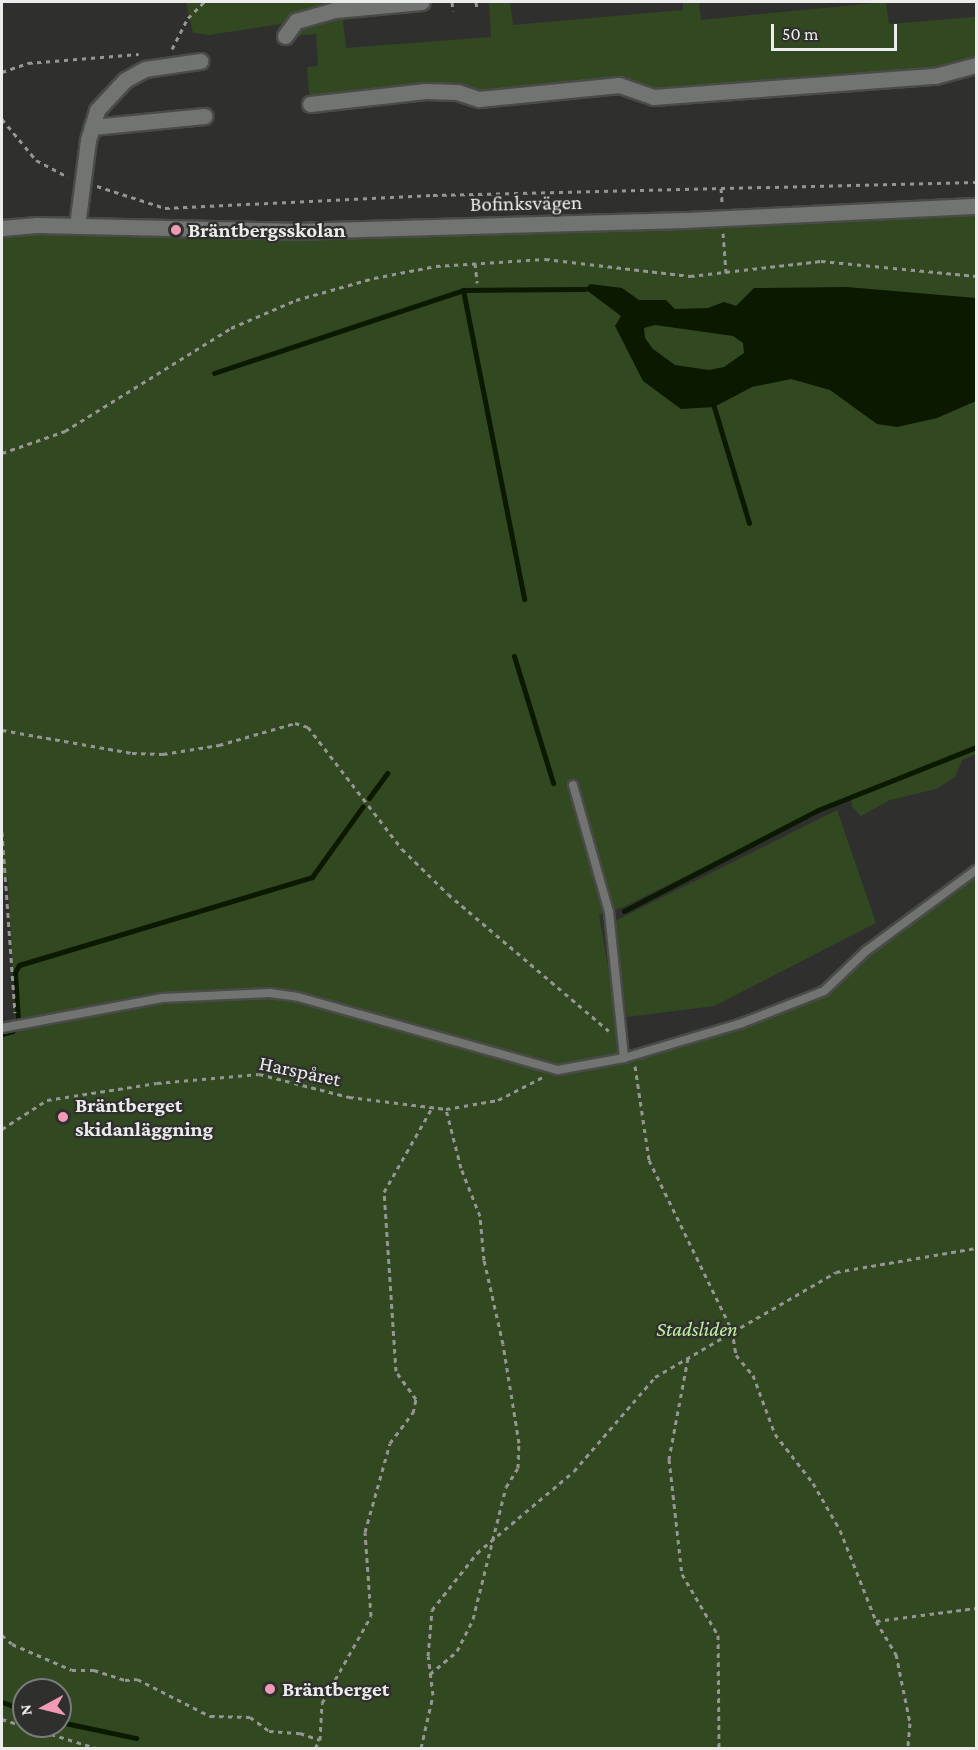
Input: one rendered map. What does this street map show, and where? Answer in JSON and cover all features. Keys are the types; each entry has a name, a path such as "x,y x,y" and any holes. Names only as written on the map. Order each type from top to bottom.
{"street":[{"path":"285,36 296,21 335,10 422,2"},
{"path":"77,226 82,182 98,110 125,80 146,69 200,61"},
{"path":"310,104 425,91 457,92 479,99 619,86 653,97 935,76 976,66"},
{"path":"93,127 204,116"},
{"name":"Bofinksvägen","path":"2,227 77,226 292,231 685,220 976,206"}],"lane":[{"path":"573,785 609,912 616,955 624,1058"},
{"path":"2,1028 162,998 270,993 298,997 558,1070 624,1058 742,1023 824,991 866,951 976,870"}],"path":[{"path":"165,51 172,49 180,39 188,18 204,2"},
{"path":"452,2 453,11"},
{"path":"477,2 477,9"},
{"path":"2,72 28,63 146,53"},
{"path":"2,119 36,160 82,182 165,208 228,207 433,195 976,182"},
{"path":"221,210 228,207"},
{"path":"2,453 65,430 231,328 296,300 374,278 475,263 580,261 690,276 821,261 976,276"},
{"path":"475,263 477,284"},
{"path":"2,730 132,753 163,754 219,745 295,723 308,727 402,849 448,894 615,1036 624,1058"},
{"path":"2,832 15,1024"},
{"path":"634,1055 649,1160 732,1330 736,1355 753,1375 775,1434 813,1483 840,1530 876,1621 896,1654 910,1723 908,1749"},
{"name":"Harspåret","path":"2,1129 47,1100 157,1083 259,1074 349,1097 447,1109 498,1100 558,1070"},
{"path":"315,1749 320,1740 322,1703 371,1616 365,1533 390,1443 413,1413 416,1399 396,1371 384,1192 432,1108"},
{"path":"430,1674 457,1651 473,1619 506,1487 518,1468 519,1443 503,1344 484,1260 480,1216 460,1168 447,1109"},
{"path":"421,1749 433,1695 430,1674 432,1610 461,1570 492,1540 574,1471 656,1377 732,1330 836,1272 976,1248"},
{"path":"688,1357 669,1460 682,1574 718,1635 719,1749"},
{"path":"876,1621 976,1608"},
{"path":"2,1635 12,1644 72,1670 94,1670 125,1680 137,1679 210,1716 250,1717 269,1731 300,1733 320,1740"},
{"path":"62,1738 96,1749"}],"green space":[{"path":"186,2 422,2 209,35 193,33"},
{"path":"489,2 510,2 513,25 683,10 683,2 699,2 701,20 886,2 889,24 976,17 976,61 952,64 938,70 664,93 632,85 483,93 440,84 313,96 309,94 307,67 318,66 316,34 289,36 293,26 342,13 346,48 491,37"},
{"name":"Stadsliden","path":"976,206 976,754 962,760 955,777 936,789 890,800 861,816 852,807 851,795 623,907 599,915 624,1058 742,1023 824,991 866,951 976,870 976,1748 2,1748 2,1028 15,1024 8,877 2,878 2,228 109,229"},
{"path":"837,810 876,923 714,1006 627,1017 611,923"}],"shaded area":[{"path":"590,284 622,288 639,300 666,300 675,309 708,308 724,302 736,306 754,288 847,287 976,298 976,401 937,418 897,427 877,424 830,390 791,379 752,387 714,407 681,409 643,381 615,326 621,316 585,289","holes":["655,325 733,336 743,343 744,353 724,367 709,370 675,365 653,349 645,338 644,328"]}],"waterway":[{"path":"214,373 463,290 585,289"},
{"path":"463,290 524,599"},
{"path":"714,407 749,523"},
{"path":"514,656 553,783"},
{"path":"624,911 818,810 976,747"},
{"path":"369,798 387,773"},
{"path":"18,1021 15,972 19,965 312,877 363,806"},
{"path":"2,1034 13,1031"},
{"path":"2,1702 12,1706"},
{"path":"72,1725 136,1738"}],"place":[{"name":"Bräntbergsskolan","path":"176,230"},
{"name":"Bräntberget skidanläggning","path":"63,1117"},
{"name":"Bräntberget","path":"270,1689"}]}
